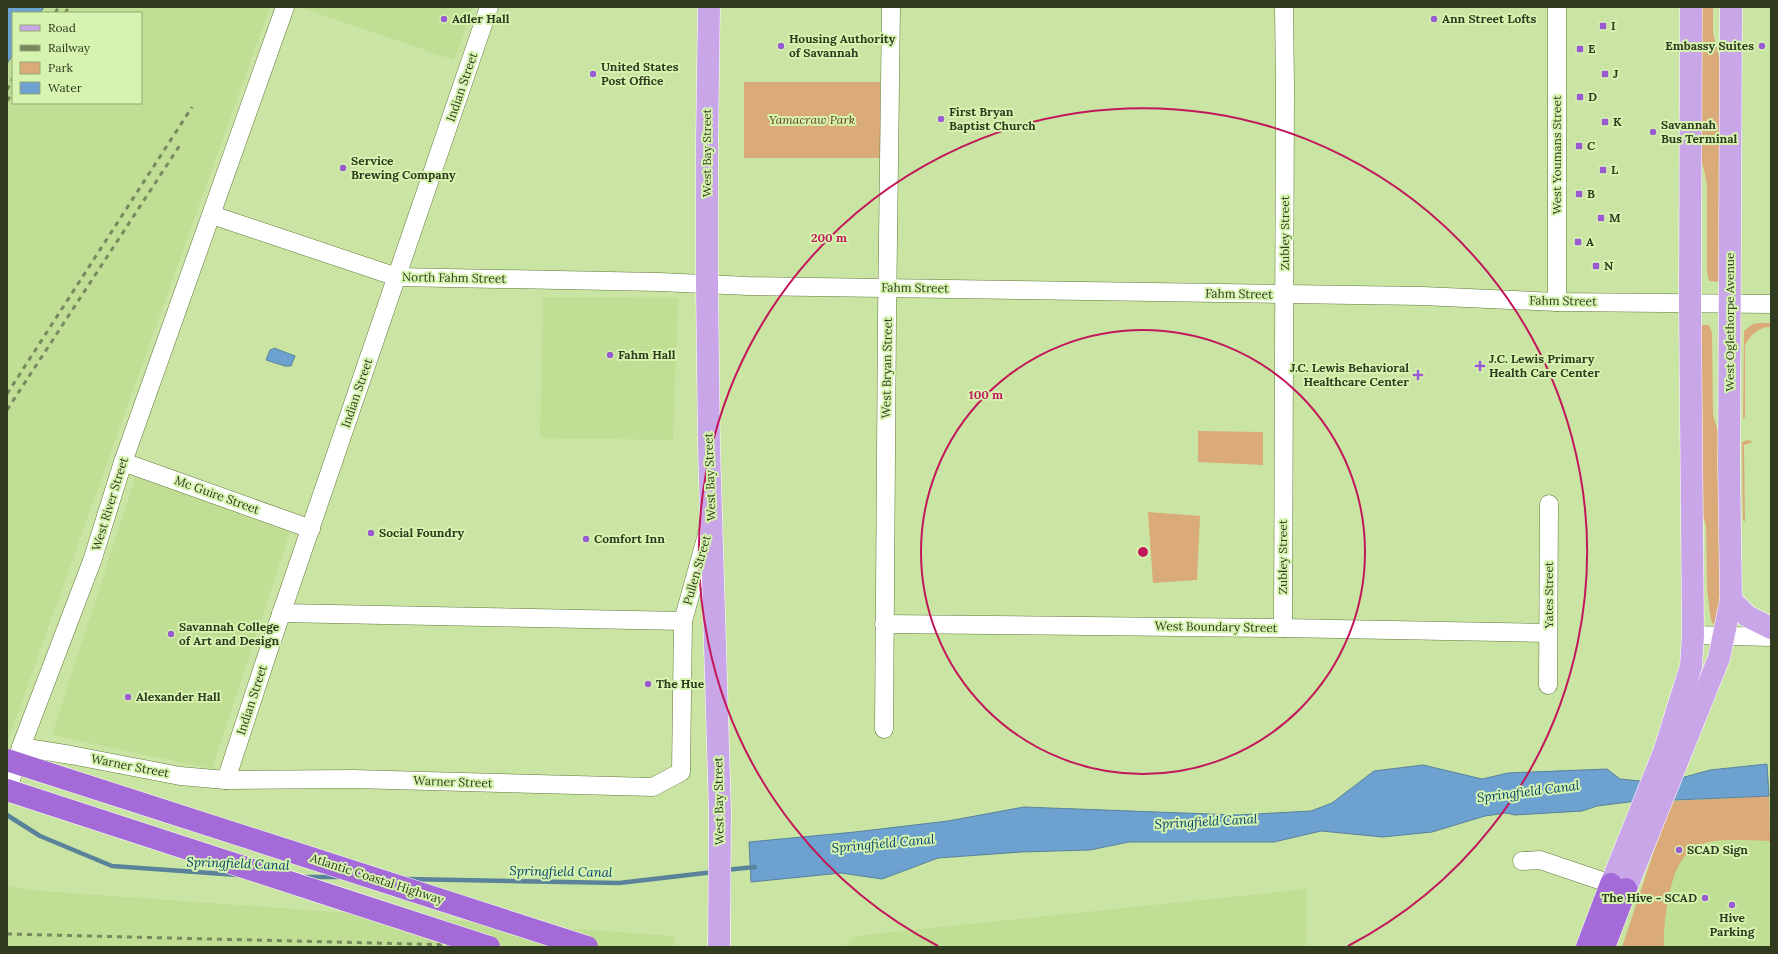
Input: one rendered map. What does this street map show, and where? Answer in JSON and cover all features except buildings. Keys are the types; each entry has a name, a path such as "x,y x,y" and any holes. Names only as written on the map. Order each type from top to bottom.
{"highway":[{"name":"Atlantic Coastal Highway","path":"14,754 587,947"},
{"path":"7,790 489,947"},
{"path":"1587,947 1618,886"},
{"path":"1604,947 1618,886"}],"main road":[{"name":"West Bay Street","path":"709,7 707,285 711,519 720,813 719,947"},
{"path":"1618,886 1673,751 1691,666 1693,635 1690,303 1691,7"},
{"name":"West Oglethorpe Avenue","path":"1673,751 1719,658 1731,600 1729,466 1730,7"},
{"path":"1731,600 1747,616 1771,628"}],"street":[{"name":"West River Street","path":"7,793 14,754 92,561 123,462 285,7"},
{"name":"Indian Street","path":"226,780 489,7"},
{"name":"West Bryan Street","path":"884,728 891,7"},
{"name":"Zubley Street","path":"1283,628 1284,7"},
{"name":"West Youmans Street","path":"1557,7 1557,302"},
{"name":"North Fahm Street","path":"212,215 397,277 659,282 707,285"},
{"name":"Fahm Street","path":"707,285 1422,296 1557,302 1771,304"},
{"name":"Mc Guire Street","path":"123,462 311,528"},
{"name":"Yates Street","path":"1548,685 1550,504"},
{"name":"Pullen Street","path":"683,621 711,519"},
{"path":"282,613 683,621"},
{"name":"Warner Street","path":"14,754 71,754 180,776 226,780 353,779 653,787 681,772 683,621"},
{"name":"West Boundary Street","path":"884,624 1283,628 1548,633"},
{"path":"1693,635 1771,637"},
{"path":"1522,861 1540,860 1618,886"}],"shaded area":[{"path":"44,7 270,7 7,743 7,64 12,56 12,104 142,104 142,12 41,12"},
{"path":"299,7 473,7 454,60"},
{"path":"543,297 678,298 673,440 540,438"},
{"name":"Savannah College of Art and Design","path":"136,475 290,532 212,769 52,735"},
{"name":"The Hive - SCAD","path":"1771,796 1771,947 1622,947 1655,848 1673,801"},
{"path":"7,885 27,890 674,936 674,947 7,947"},
{"path":"1307,889 1306,947 844,947 855,936"}],"green space":[{"path":"1698,7 1713,7 1713,33 1723,72 1720,282 1709,281 1707,272 1707,186 1699,150"},
{"name":"Yamacraw Park","path":"744,82 880,82 880,158 744,158"},
{"path":"1771,323 1771,327 1762,328 1755,332 1749,338 1745,346 1745,417 1743,419 1744,331 1753,324"},
{"path":"1701,325 1709,325 1712,333 1713,415 1720,439 1720,609 1714,625 1711,621 1707,589 1706,525 1697,498 1697,336"},
{"path":"1198,431 1263,432 1263,465 1198,462"},
{"path":"1748,440 1753,442 1744,445 1745,522 1743,520 1742,442"},
{"path":"1148,512 1200,516 1197,580 1153,583"},
{"path":"1769,796 1770,841 1712,841 1705,843 1691,851 1681,862 1676,872 1668,898 1664,947 1622,947 1655,848 1673,801"}],"water":[{"path":"7,7 44,7 41,12 12,12 12,56 7,64"},
{"path":"274,348 295,356 291,366 285,366 266,360 270,350"},
{"path":"1767,764 1769,796 1629,802 1597,806 1582,811 1515,815 1506,813 1485,816 1432,832 1383,837 1321,831 1274,842 1129,842 1090,850 1021,852 938,858 882,879 841,873 751,882 749,842 948,821 1024,807 1237,815 1311,811 1332,803 1374,771 1423,765 1482,779 1508,773 1607,769 1620,779 1640,781 1681,778 1710,770"}],"waterway":[{"name":"Springfield Canal","path":"7,815 40,836 112,866 238,875"},
{"name":"Springfield Canal","path":"725,870 755,867"},
{"name":"Springfield Canal","path":"406,879 619,883 714,872"},
{"name":"Springfield Canal","path":"304,877 340,877"}],"railway":[{"path":"56,12 59,7"},
{"path":"66,12 69,7"},
{"path":"7,90 12,80"},
{"path":"7,101 12,94"},
{"path":"7,394 192,107"},
{"path":"7,410 180,145"},
{"path":"7,934 457,945 468,947"}],"place":[{"name":"Adler Hall","path":"444,19"},
{"name":"Ann Street Lofts","path":"1434,19"},
{"name":"I","path":"1603,26"},
{"name":"Housing Authority of Savannah","path":"781,46"},
{"name":"Embassy Suites","path":"1762,46"},
{"name":"E","path":"1580,49"},
{"name":"United States Post Office","path":"593,74"},
{"name":"J","path":"1605,74"},
{"name":"D","path":"1580,97"},
{"name":"First Bryan Baptist Church","path":"941,119"},
{"name":"K","path":"1605,122"},
{"name":"Savannah Bus Terminal","path":"1653,132"},
{"name":"C","path":"1579,146"},
{"name":"Service Brewing Company","path":"343,168"},
{"name":"L","path":"1603,170"},
{"name":"B","path":"1579,194"},
{"name":"M","path":"1601,218"},
{"name":"A","path":"1578,242"},
{"name":"N","path":"1596,266"},
{"name":"Fahm Hall","path":"610,355"},
{"name":"J.C. Lewis Primary Health Care Center","path":"1480,366"},
{"name":"J.C. Lewis Behavioral Healthcare Center","path":"1418,375"},
{"name":"Social Foundry","path":"371,533"},
{"name":"Comfort Inn","path":"586,539"},
{"name":"Savannah College of Art and Design","path":"171,634"},
{"name":"The Hue","path":"648,684"},
{"name":"Alexander Hall","path":"128,697"},
{"name":"SCAD Sign","path":"1679,850"},
{"name":"The Hive - SCAD","path":"1705,898"},
{"name":"Hive Parking","path":"1732,905"}]}
